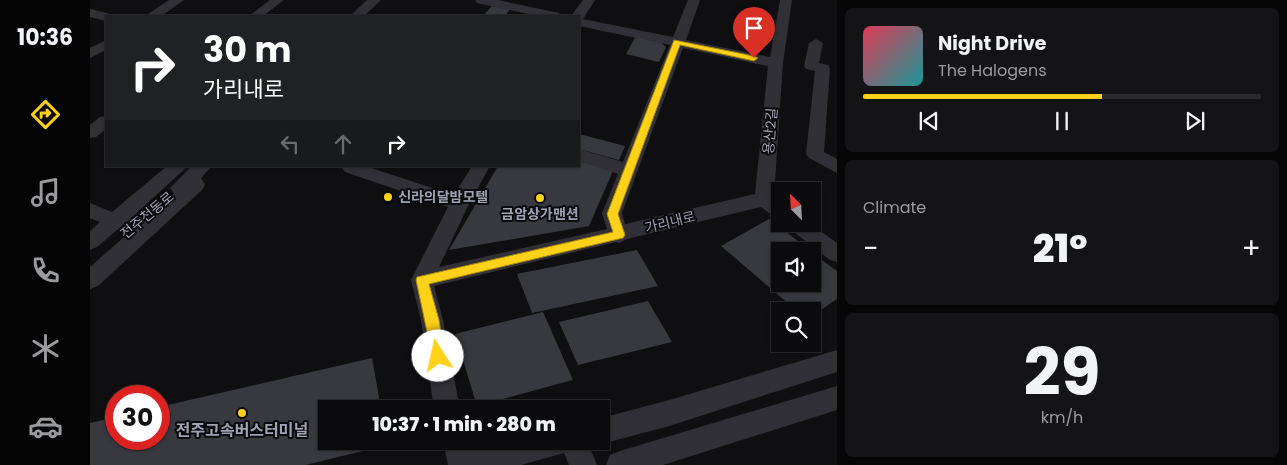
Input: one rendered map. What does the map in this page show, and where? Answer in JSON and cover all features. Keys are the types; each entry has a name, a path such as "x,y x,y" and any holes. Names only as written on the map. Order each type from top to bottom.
{"street":[{"path":"154,15 178,0"},
{"path":"256,15 278,0"},
{"path":"579,15 590,0"},
{"path":"619,235 612,214 627,170 694,0"},
{"path":"479,15 487,1 550,15"},
{"path":"358,15 380,3"},
{"path":"374,15 380,3"},
{"name":"용산2길","path":"773,182 776,63 785,4"},
{"path":"90,12 105,17"},
{"path":"580,22 776,63"},
{"path":"816,43 811,66 823,68 815,154 837,167"},
{"path":"91,54 105,45"},
{"path":"90,133 105,123"},
{"path":"580,155 627,170"},
{"path":"352,167 459,204"},
{"path":"445,400 432,320 422,280 459,204 480,167"},
{"path":"90,280 196,184 190,171"},
{"name":"전주천동로","path":"90,242 122,224 190,171"},
{"name":"가리내로","path":"422,280 619,235 771,205"},
{"path":"90,210 122,224"},
{"name":"전주천동로","path":"90,263 122,224"},
{"path":"808,232 837,254"},
{"path":"610,429 666,414 837,360"},
{"path":"620,465 837,398"},
{"path":"458,450 462,465"},
{"path":"470,465 527,450"},
{"path":"577,450 583,465"}],"building":[{"path":"492,6 510,9 506,15 484,15"},
{"path":"636,36 659,41 666,47 659,62 626,54"},
{"path":"580,134 625,146 619,160 580,149"},
{"name":"금암상가맨션","path":"580,161 613,171 589,226 449,250 497,167 580,167"},
{"path":"769,219 771,221 771,232 786,232 799,242 771,242 771,289 721,246"},
{"path":"637,250 658,286 532,313 517,274"},
{"path":"821,259 837,271 837,299 821,310 821,302 786,302 775,292 821,292"},
{"path":"648,301 672,342 578,365 559,322"},
{"path":"543,312 573,380 499,400 475,400 455,334"},
{"name":"전주고속버스터미널","path":"372,358 379,400 318,400 318,450 367,450 306,465 90,465 90,423 105,420 105,450 170,450 170,404"}],"place":[{"name":"신라의달밤모텔","path":"388,197"},
{"name":"금암상가맨션","path":"540,198"},
{"name":"전주고속버스터미널","path":"242,413"}],"route":[{"path":"438,356 432,320 422,280 619,235 612,214 627,170 677,42 754,58"}]}
